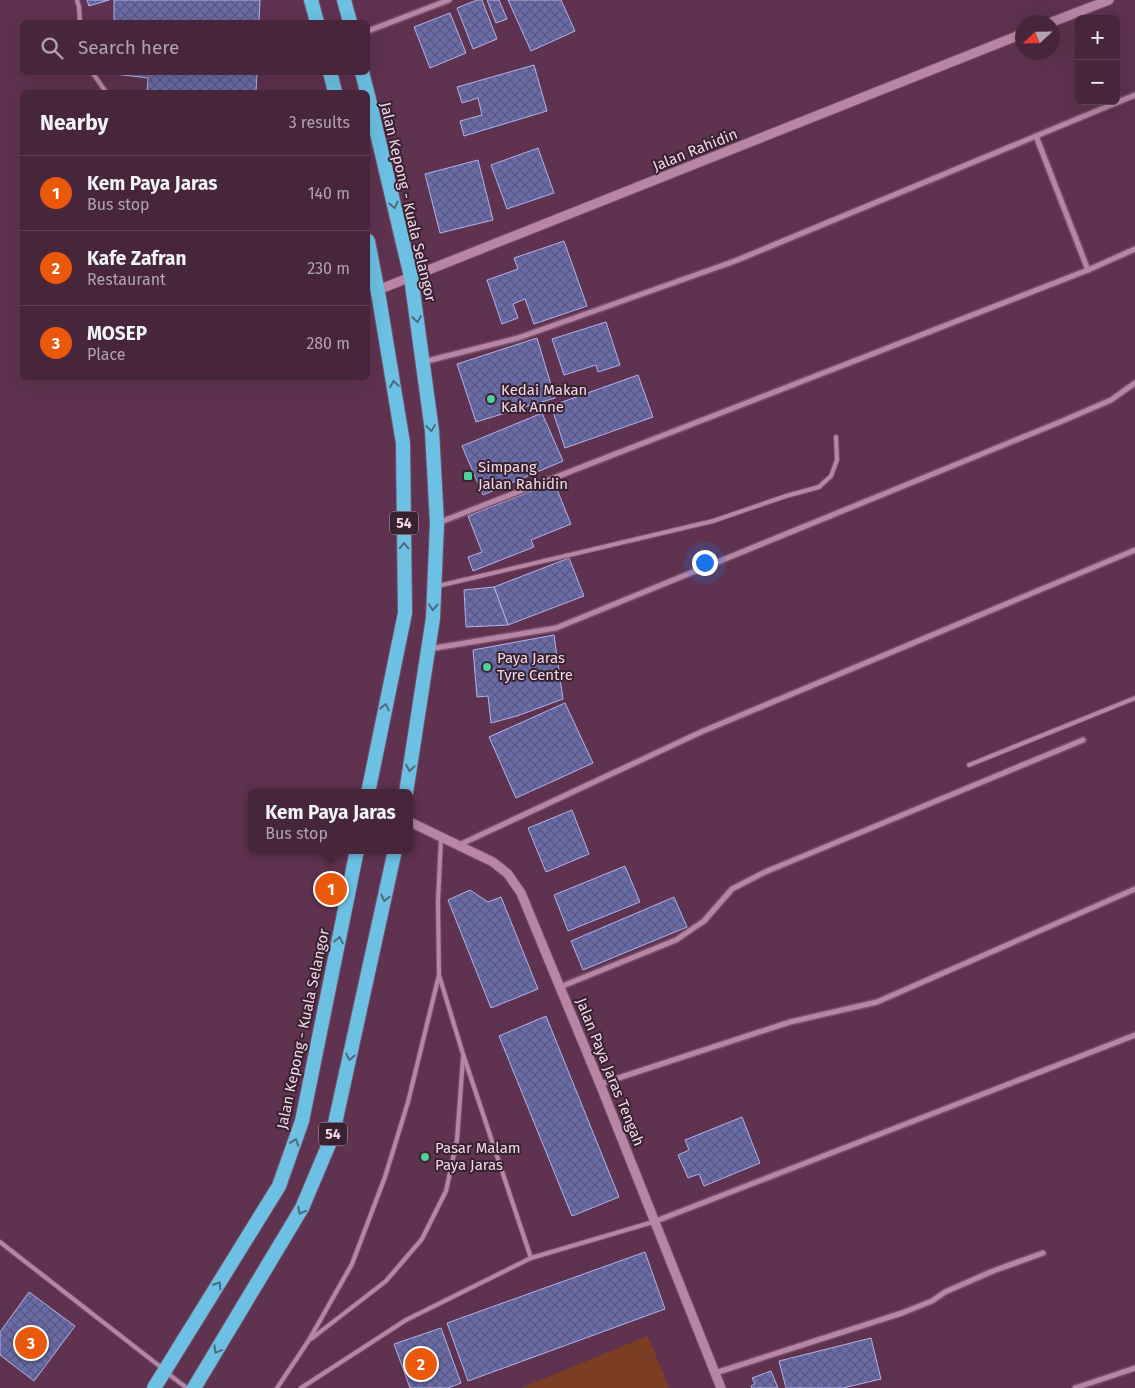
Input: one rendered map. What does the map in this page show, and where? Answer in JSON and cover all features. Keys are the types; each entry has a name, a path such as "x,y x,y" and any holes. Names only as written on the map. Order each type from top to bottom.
{"highway":[{"path":"311,0 316,20"},
{"path":"344,0 349,20"},
{"path":"331,75 334,90"},
{"name":"Jalan Kepong - Kuala Selangor","path":"363,75 366,90"},
{"name":"Jalan Kepong - Kuala Selangor","path":"370,106 411,277 432,431 437,523 433,618 407,789"},
{"name":"54","path":"369,789 404,613 403,443 370,251"},
{"name":"Jalan Kepong - Kuala Selangor","path":"154,1388 279,1186 302,1122 356,854"},
{"name":"54","path":"194,1388 302,1208 332,1137 394,854"}],"street":[{"path":"370,30 449,0"},
{"path":"1060,19 1109,0"},
{"name":"Jalan Rahidin","path":"378,290 1015,37"},
{"path":"422,362 518,338 735,260 1135,96"},
{"path":"1036,136 1088,270"},
{"path":"437,523 1088,270 1135,249"},
{"path":"428,650 556,628 1060,422 1111,400 1135,383"},
{"path":"458,845 701,732 1135,550"},
{"path":"560,987 676,940 704,921 732,889 765,872 1083,740"},
{"name":"Jalan Paya Jaras Tengah","path":"413,823 493,862 508,874 521,893 656,1221 721,1388"},
{"path":"600,1084 790,1022 877,1002 1135,889"},
{"path":"656,1221 1135,1036"},
{"path":"715,1373 902,1314 993,1271 1043,1253"},
{"path":"1075,1388 1135,1368"}],"lane":[{"path":"77,0 80,20"},
{"path":"94,75 105,90"},
{"path":"434,586 713,521 786,496 819,487 831,476 837,460 836,437"},
{"path":"968,765 1135,698"},
{"path":"277,1388 309,1340 352,1264 385,1176 408,1102 439,975 438,902 441,837"},
{"path":"439,975 463,1054 531,1258"},
{"path":"309,1340 386,1281 422,1239 446,1191 457,1140 463,1054"},
{"path":"301,1388 406,1320 531,1258 656,1221"},
{"path":"0,1242 187,1388"}],"shaded area":[{"path":"647,1336 669,1388 521,1388"}],"building":[{"path":"87,0 109,0 89,6"},
{"path":"114,0 260,0 259,20 114,20"},
{"path":"477,0 482,0 497,39 473,49 457,8"},
{"path":"487,0 499,0 507,19 496,23"},
{"path":"508,0 561,0 575,31 531,51"},
{"path":"450,13 466,53 430,68 414,27"},
{"path":"534,65 547,111 464,136 460,121 482,115 478,98 462,103 457,87"},
{"path":"122,75 257,75 256,90 147,90 148,78"},
{"path":"538,148 554,193 507,209 491,165"},
{"path":"478,160 493,220 440,233 425,174"},
{"path":"564,241 587,306 534,324 525,299 513,304 518,318 502,324 487,280 518,269 514,258"},
{"path":"606,322 620,365 598,372 596,365 564,375 552,339"},
{"path":"537,338 555,398 476,422 457,364"},
{"path":"638,375 653,417 565,448 551,406"},
{"path":"542,413 563,461 483,495 462,446"},
{"path":"554,482 571,524 531,540 534,547 473,571 468,557 482,552 468,516"},
{"path":"569,558 584,596 508,625 494,587"},
{"path":"494,587 508,625 466,627 464,590"},
{"path":"554,635 563,699 517,716 491,723 488,696 477,697 473,650"},
{"path":"565,703 593,763 516,798 489,737"},
{"path":"572,810 589,854 546,872 528,828"},
{"path":"625,866 640,902 568,931 554,895"},
{"path":"470,890 488,902 501,897 538,989 491,1008 448,900"},
{"path":"674,897 687,927 583,970 571,941"},
{"path":"546,1016 619,1197 572,1216 499,1036"},
{"path":"742,1117 760,1163 704,1186 699,1174 688,1178 678,1155 689,1150 685,1140"},
{"path":"645,1252 665,1309 468,1381 447,1323"},
{"path":"29,1292 75,1326 34,1381 0,1355 0,1332"},
{"path":"441,1328 461,1383 448,1388 410,1388 394,1344"},
{"path":"871,1338 881,1379 843,1388 786,1388 779,1361"},
{"path":"771,1371 778,1388 752,1388 751,1386 755,1384 752,1378"}],"place":[{"name":"Kedai Makan Kak Anne","path":"491,399"},
{"name":"Simpang Jalan Rahidin","path":"468,476"},
{"name":"Paya Jaras Tyre Centre","path":"487,667"},
{"name":"Kem Paya Jaras","path":"331,889"},
{"name":"Pasar Malam Paya Jaras","path":"425,1157"},
{"name":"MOSEP","path":"31,1343"},
{"name":"Kafe Zafran","path":"421,1364"}]}
